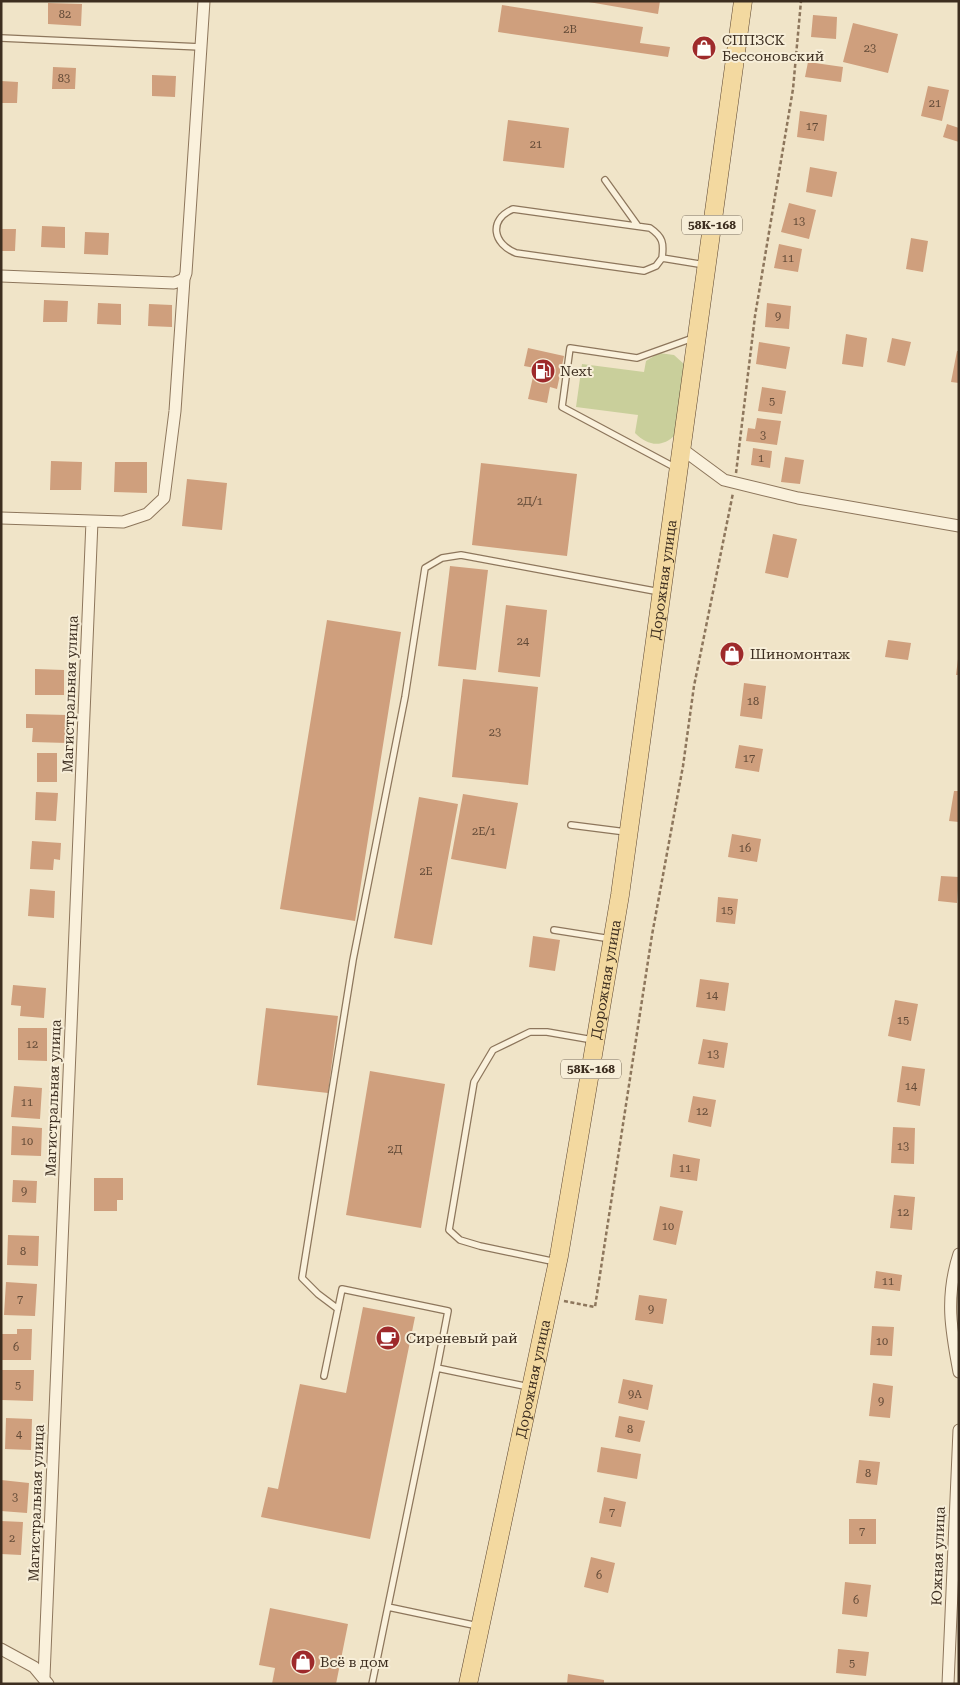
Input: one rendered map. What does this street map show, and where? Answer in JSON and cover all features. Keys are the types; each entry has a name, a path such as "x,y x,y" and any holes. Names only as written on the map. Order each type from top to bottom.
{"main road":[{"name":"58К-168","path":"682,449 743,1"},
{"name":"Дорожная улица","path":"468,1684 558,1262 613,940 682,449"}],"street":[{"path":"1,518 123,522 147,514 164,498 175,411 204,1"},
{"path":"1,276 174,283 184,279"},
{"path":"682,449 724,480 798,498 959,526"},
{"name":"Магистральная улица","path":"46,1680 92,521"},
{"path":"959,1254 954,1270 949,1318 959,1372"},
{"name":"Южная улица","path":"948,1684 959,1430"},
{"path":"1,1649 34,1667 46,1680"}],"lane":[{"path":"1,38 201,47"},
{"path":"605,180 638,226"},
{"path":"513,209 650,228 660,235 664,245 662,258 656,266 644,271 516,253 505,249 497,238 497,226 501,217 513,209"},
{"path":"662,258 707,265"},
{"path":"679,469 562,406 564,387 570,348 637,358 697,336"},
{"path":"338,1309 318,1294 302,1278 353,960 405,698 425,568 442,558 461,555 662,593"},
{"path":"571,824 629,833"},
{"path":"554,930 613,940"},
{"path":"558,1262 460,1240 449,1230 474,1082 493,1050 530,1032 547,1032 596,1041"},
{"path":"324,1376 342,1289 448,1311 372,1684"},
{"path":"437,1368 531,1387"},
{"path":"388,1607 480,1626"}],"path":[{"path":"562,1301 595,1307 647,978 652,935 683,766 694,686 735,482 755,316 794,80 801,1"}],"green space":[{"path":"659,353 674,355 685,365 675,435 670,439 660,444 645,441 635,433 638,415 576,407 582,364 644,372 646,361"}],"building":[{"path":"583,1 660,1 658,14"},
{"path":"48,3 82,4 81,26 48,24"},
{"path":"502,5 643,27 640,43 670,47 668,57 498,32"},
{"path":"813,15 837,17 836,39 811,37"},
{"path":"853,23 898,34 888,73 843,62"},
{"path":"697,42 713,42 712,52 696,52"},
{"path":"808,62 843,67 841,82 805,77"},
{"path":"53,67 76,68 75,89 52,89"},
{"path":"152,75 176,76 175,97 152,96"},
{"path":"1,81 18,82 17,103 1,103"},
{"path":"928,86 949,90 942,121 921,116"},
{"path":"800,111 827,115 824,141 797,137"},
{"path":"508,120 569,128 564,168 503,161"},
{"path":"947,124 959,128 959,142 943,137"},
{"path":"810,167 837,172 832,197 806,192"},
{"path":"789,203 816,210 809,239 781,232"},
{"path":"42,226 65,227 65,248 41,247"},
{"path":"1,229 16,229 15,251 1,251"},
{"path":"85,232 109,233 108,255 84,254"},
{"path":"911,238 928,241 923,272 906,269"},
{"path":"779,244 802,249 798,272 774,268"},
{"path":"44,300 68,301 67,322 43,322"},
{"path":"98,303 121,304 121,325 97,324"},
{"path":"767,303 791,306 789,329 765,327"},
{"path":"149,304 172,305 172,327 148,326"},
{"path":"846,334 867,338 863,367 842,364"},
{"path":"892,338 911,342 905,366 887,362"},
{"path":"759,342 790,347 786,369 756,364"},
{"path":"528,348 564,356 557,389 550,387 547,403 528,399 535,368 524,366"},
{"path":"957,351 959,351 959,383 951,382"},
{"path":"762,387 786,391 782,414 758,411"},
{"path":"757,418 781,421 777,445 746,441 748,428 755,429"},
{"path":"753,448 772,451 770,468 751,465"},
{"path":"785,457 804,460 800,484 781,482"},
{"path":"51,461 82,462 81,490 50,490"},
{"path":"115,462 147,462 147,493 114,492"},
{"path":"481,463 577,474 567,556 472,545"},
{"path":"187,479 227,483 222,530 182,526"},
{"path":"773,534 797,539 788,578 765,573"},
{"path":"450,566 488,570 476,670 438,666"},
{"path":"506,605 547,610 540,677 498,672"},
{"path":"327,620 401,632 355,921 280,909"},
{"path":"888,640 911,643 908,660 885,657"},
{"path":"729,643 741,645 738,666 726,664"},
{"path":"958,659 959,675 956,675"},
{"path":"35,669 64,670 64,695 35,695"},
{"path":"463,679 538,687 528,785 452,777"},
{"path":"744,683 766,686 762,719 740,716"},
{"path":"26,714 67,715 67,743 32,742 33,728 26,728"},
{"path":"739,745 763,749 759,772 735,768"},
{"path":"37,753 57,753 57,782 37,782"},
{"path":"954,791 959,791 959,822 949,821"},
{"path":"36,792 58,793 56,821 35,820"},
{"path":"463,794 518,803 506,869 451,859"},
{"path":"419,797 458,804 432,945 394,938"},
{"path":"732,834 761,839 757,862 728,857"},
{"path":"32,841 61,843 60,860 54,859 53,870 30,869"},
{"path":"941,876 959,877 957,903 938,901"},
{"path":"30,889 55,891 54,918 28,916"},
{"path":"718,897 738,899 735,924 716,922"},
{"path":"533,936 560,940 555,971 529,967"},
{"path":"700,979 729,983 725,1011 696,1007"},
{"path":"13,985 46,988 44,1018 20,1016 21,1006 11,1005"},
{"path":"895,1000 918,1004 911,1041 888,1036"},
{"path":"266,1008 338,1016 328,1093 257,1085"},
{"path":"18,1028 47,1028 47,1061 18,1060"},
{"path":"703,1039 728,1043 724,1068 698,1064"},
{"path":"902,1066 925,1069 920,1106 897,1102"},
{"path":"370,1071 445,1084 421,1228 346,1215"},
{"path":"14,1086 42,1088 40,1119 11,1117"},
{"path":"693,1096 716,1100 711,1127 688,1122"},
{"path":"12,1126 42,1128 41,1156 11,1155"},
{"path":"893,1127 915,1128 914,1164 891,1163"},
{"path":"673,1154 700,1159 697,1181 670,1177"},
{"path":"94,1178 123,1178 123,1200 117,1200 117,1211 94,1211"},
{"path":"13,1180 37,1181 36,1203 12,1202"},
{"path":"894,1195 915,1197 912,1230 890,1228"},
{"path":"660,1206 683,1211 676,1245 653,1240"},
{"path":"8,1235 39,1236 38,1266 7,1265"},
{"path":"876,1271 902,1275 900,1291 874,1288"},
{"path":"6,1282 37,1284 35,1316 4,1315"},
{"path":"639,1295 667,1299 663,1324 635,1320"},
{"path":"363,1307 415,1317 370,1539 261,1517 268,1487 278,1489 300,1384 346,1393"},
{"path":"872,1326 894,1327 892,1356 870,1355"},
{"path":"17,1329 32,1329 31,1360 1,1360 1,1334 17,1334"},
{"path":"2,1370 34,1370 33,1401 2,1400"},
{"path":"623,1379 653,1385 648,1410 618,1403"},
{"path":"873,1383 893,1386 890,1418 869,1416"},
{"path":"619,1416 645,1421 640,1442 615,1437"},
{"path":"6,1418 32,1419 31,1450 5,1449"},
{"path":"601,1447 641,1454 637,1479 597,1472"},
{"path":"859,1460 880,1462 877,1485 856,1483"},
{"path":"1,1480 29,1483 27,1513 1,1511"},
{"path":"604,1497 626,1502 621,1527 599,1523"},
{"path":"849,1519 876,1519 876,1544 849,1544"},
{"path":"1,1521 23,1522 21,1555 1,1554"},
{"path":"591,1557 615,1563 608,1593 584,1587"},
{"path":"845,1582 871,1585 867,1617 842,1614"},
{"path":"270,1608 348,1624 336,1684 272,1684 275,1668 259,1665"},
{"path":"838,1649 869,1652 866,1676 836,1673"},
{"path":"568,1674 604,1680 604,1684 567,1684"}],"place":[{"name":"СППЗСК Бессоновский","path":"704,48"},
{"name":"Next","path":"543,371"},
{"name":"Шиномонтаж","path":"732,654"},
{"name":"Сиреневый рай","path":"388,1338"},
{"name":"Всё в дом","path":"303,1662"}]}
